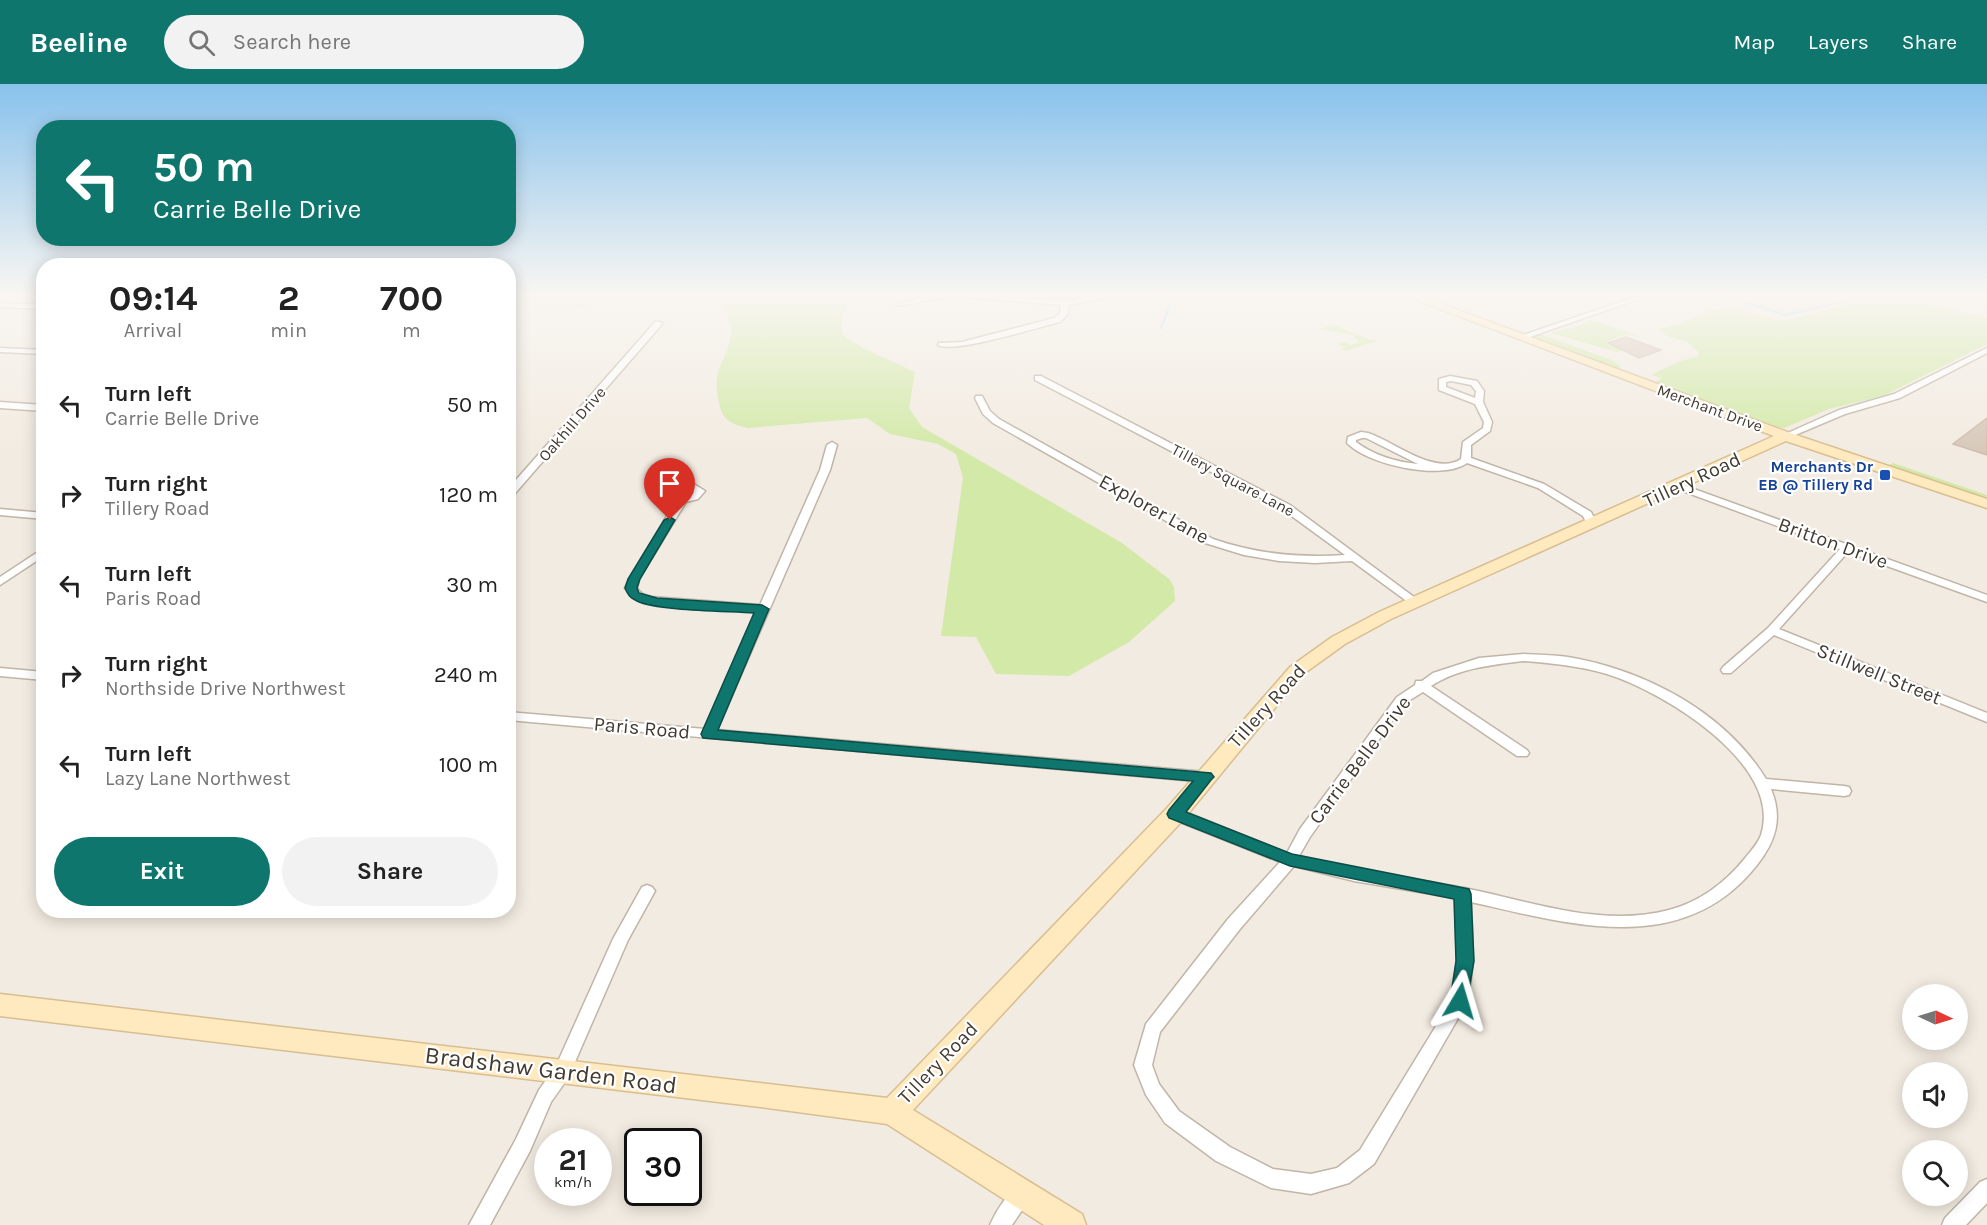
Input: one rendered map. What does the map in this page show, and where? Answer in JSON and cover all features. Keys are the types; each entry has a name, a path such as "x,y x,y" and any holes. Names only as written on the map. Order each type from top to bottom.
{"street":[{"name":"Oakhill Drive","path":"516,487 639,346"},
{"name":"Merchant Drive","path":"1543,346 1785,436 1987,504"},
{"path":"0,350 36,352"},
{"path":"1785,436 1842,412 1898,396 1987,350"},
{"name":"Tillery Square Lane","path":"1038,378 1257,490 1304,519 1352,558 1416,603"},
{"name":"Explorer Lane","path":"979,398 986,412 996,421 1209,541 1243,552 1281,559 1352,558"},
{"path":"1466,460 1466,444 1487,429 1488,422 1479,402"},
{"path":"0,405 36,407"},
{"path":"1433,467 1368,436 1361,435 1351,440 1354,445 1375,456 1404,465 1433,467 1457,466 1466,460"},
{"name":"Tillery Road","path":"892,1112 1175,814 1296,671 1318,652 1351,633 1593,521 1680,487 1785,436"},
{"path":"709,734 825,470 832,445"},
{"path":"1466,460 1528,483 1579,515 1593,521"},
{"name":"Britton Drive","path":"1680,487 1987,598"},
{"path":"682,501 634,579 631,588 634,595 643,600 657,602 762,609"},
{"path":"0,512 36,515"},
{"path":"1727,670 1772,630 1846,548"},
{"path":"0,582 36,557"},
{"name":"Stillwell Street","path":"1772,630 1987,718"},
{"name":"Carrie Belle Drive","path":"1175,814 1290,860 1577,918 1623,922 1656,919 1689,911 1735,881 1768,841 1770,808 1761,783 1741,754 1710,723 1664,693 1607,670 1530,658 1502,657 1472,662 1420,684 1401,700 1305,833 1290,860"},
{"path":"0,672 36,675"},
{"path":"1420,684 1522,753"},
{"name":"Paris Road","path":"516,717 1206,777"},
{"path":"1761,783 1844,791"},
{"path":"1290,860 1234,924 1152,1029 1143,1065 1152,1089 1172,1117 1223,1154 1271,1178 1311,1184 1342,1176 1367,1157 1460,1001 1465,961 1462,894"},
{"path":"479,1225 523,1145 545,1096 562,1072 621,939 647,891"},
{"name":"Bradshaw Garden Road","path":"0,1005 760,1094 892,1112 1071,1225"},
{"path":"1952,1225 1987,1189"},
{"path":"1000,1225 1023,1194"}],"green space":[{"path":"728,346 860,346 915,372 909,408 922,427 1122,543 1169,579 1174,587 1175,601 1129,642 1069,676 996,674 976,637 941,636 963,478 956,454 938,444 890,434 867,418 748,428 737,425 725,418 719,403 717,381 720,366"},
{"path":"1342,346 1360,346 1345,351 1341,349 1346,348"},
{"path":"1557,346 1574,346 1614,361 1621,367 1617,369"},
{"path":"1597,346 1628,348 1617,352"},
{"path":"1692,346 1983,346 1883,396 1829,409 1784,428 1775,427 1655,383 1662,378 1651,375 1680,361 1697,357 1699,353"},
{"path":"1893,463 1987,495 1987,500 1887,466"}],"building":[{"path":"1615,346 1651,346 1661,350 1639,358"},
{"path":"1987,418 1987,455 1953,444"}],"place":[{"name":"Merchants Dr EB @ Tillery Rd","path":"1885,475"}],"route":[{"path":"670,520 634,579 631,588 634,595 643,600 657,602 762,609 709,734 1206,777 1175,814 1290,860 1462,894 1465,961 1460,1001"}]}
